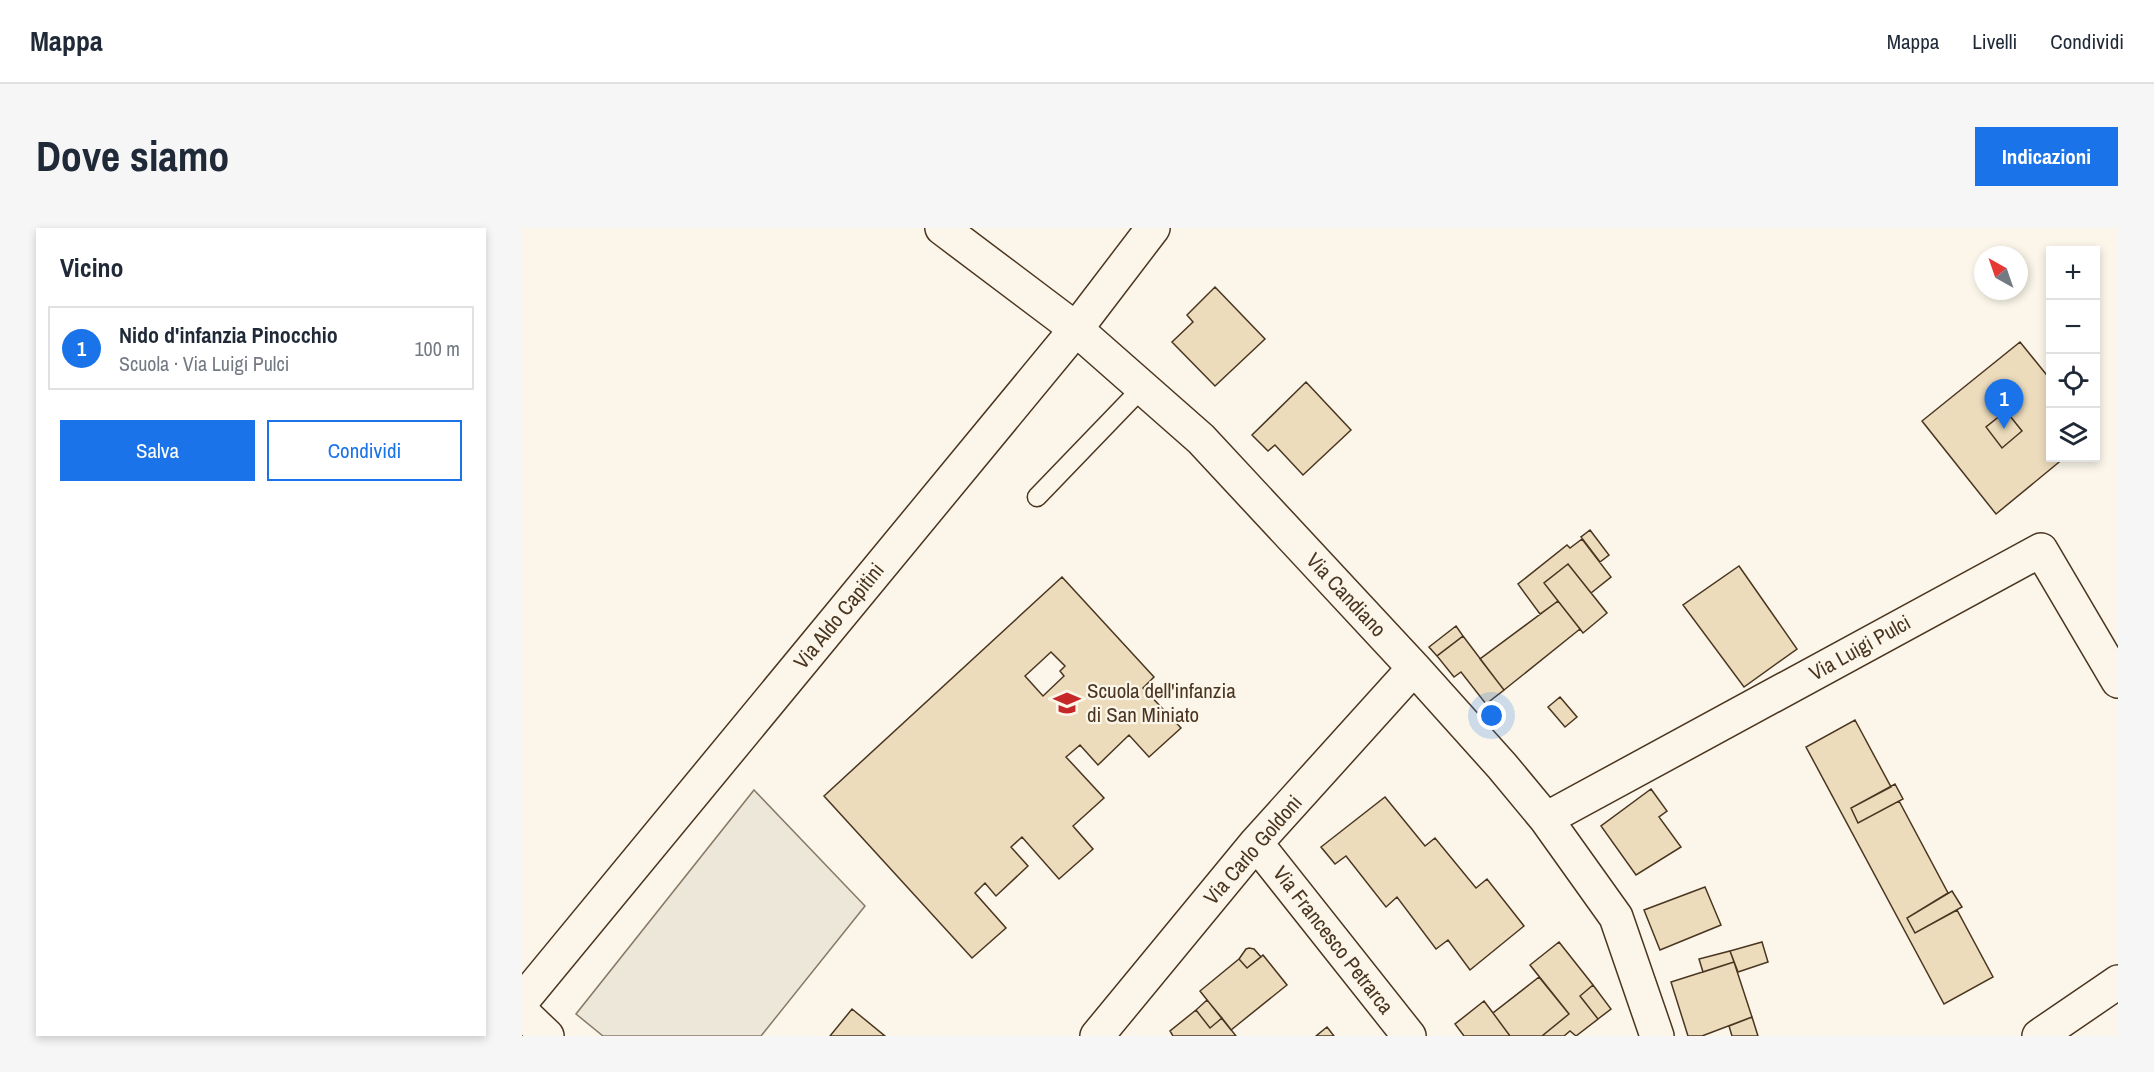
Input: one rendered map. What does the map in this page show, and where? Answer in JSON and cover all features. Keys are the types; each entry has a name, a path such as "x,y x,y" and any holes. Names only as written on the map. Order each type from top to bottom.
{"street":[{"name":"Via Candiano","path":"942,228 1076,329 1201,439 1502,766 1546,819 1616,917 1657,1036"},
{"name":"Via Aldo Capitini","path":"522,1001 1076,329 1153,228"},
{"name":"Via Luigi Pulci","path":"1546,819 2041,550 2118,681"},
{"name":"Via Carlo Goldoni","path":"1097,1036 1256,843 1414,668"},
{"name":"Via Francesco Petrarca","path":"1256,843 1409,1036"},
{"path":"2039,1036 2118,982"},
{"path":"522,1012 547,1036"}],"lane":[{"path":"1037,496 1142,388"}],"shaded area":[{"path":"754,790 865,906 761,1036 603,1036 576,1014"}],"building":[{"path":"1215,287 1265,339 1215,386 1172,342 1193,322 1187,315"},
{"path":"2020,342 2046,374 2046,462 2059,462 1996,514 1922,421","holes":["2006,411 2022,431 2002,448 1986,427"]},
{"path":"1306,382 1351,430 1303,475 1275,445 1268,451 1252,435"},
{"path":"2006,411 2022,431 2002,448 1986,427"},
{"path":"1590,530 1609,555 1600,562 1581,537"},
{"path":"1582,539 1611,577 1591,593 1568,564 1544,583 1558,601 1540,614 1518,584 1567,545 1570,548"},
{"path":"1568,564 1607,613 1583,633 1544,583"},
{"path":"1739,566 1797,649 1744,687 1683,605"},
{"path":"1062,577 1154,677 1143,688 1181,728 1149,757 1129,735 1098,765 1080,745 1066,757 1104,798 1073,826 1093,849 1059,879 1022,837 1011,847 1028,866 996,896 985,883 975,893 1006,928 972,958 824,796","holes":["1051,652 1065,666 1060,671 1064,676 1043,696 1025,676"]},
{"path":"1558,601 1580,629 1504,690 1480,659"},
{"path":"1456,626 1463,636 1437,656 1429,647"},
{"path":"1463,636 1504,690 1486,704 1461,672 1454,677 1437,656"},
{"path":"1560,697 1577,717 1565,727 1548,707"},
{"path":"1855,720 1891,787 1851,808 1858,823 1899,801 1948,893 1907,918 1915,933 1957,910 1993,977 1944,1004 1806,747"},
{"path":"1895,784 1903,799 1858,823 1851,808"},
{"path":"1651,789 1667,811 1659,817 1681,847 1636,875 1601,826"},
{"path":"1385,797 1425,846 1435,838 1476,888 1487,879 1524,926 1470,970 1448,940 1436,949 1397,897 1386,907 1346,856 1335,864 1321,847"},
{"path":"1705,887 1721,925 1660,950 1644,910"},
{"path":"1952,891 1962,907 1915,933 1907,918"},
{"path":"1559,942 1593,985 1580,996 1598,1019 1576,1036 1570,1031 1564,1036 1542,1036 1569,1014 1530,965"},
{"path":"1762,942 1768,962 1738,972 1730,951"},
{"path":"1249,948 1254,949 1261,957 1247,968 1239,959"},
{"path":"1730,951 1734,962 1703,972 1699,959"},
{"path":"1263,955 1287,985 1231,1030 1200,991 1239,959 1247,968"},
{"path":"1734,962 1752,1017 1702,1036 1688,1036 1671,982"},
{"path":"1539,977 1569,1014 1542,1036 1510,1036 1493,1013"},
{"path":"1593,985 1611,1009 1598,1019 1580,996"},
{"path":"1207,1000 1222,1018 1210,1028 1196,1010"},
{"path":"1484,1001 1510,1036 1464,1036 1455,1024"},
{"path":"852,1009 885,1036 830,1036"},
{"path":"1196,1010 1210,1028 1222,1018 1236,1036 1173,1036 1170,1031"},
{"path":"1752,1017 1758,1036 1732,1036 1729,1026"},
{"path":"1327,1027 1334,1036 1316,1036"}],"place":[{"name":"Nido d'infanzia Pinocchio","path":"2004,429"},
{"name":"Scuola dell'infanzia di San Miniato","path":"1067,703"}]}
